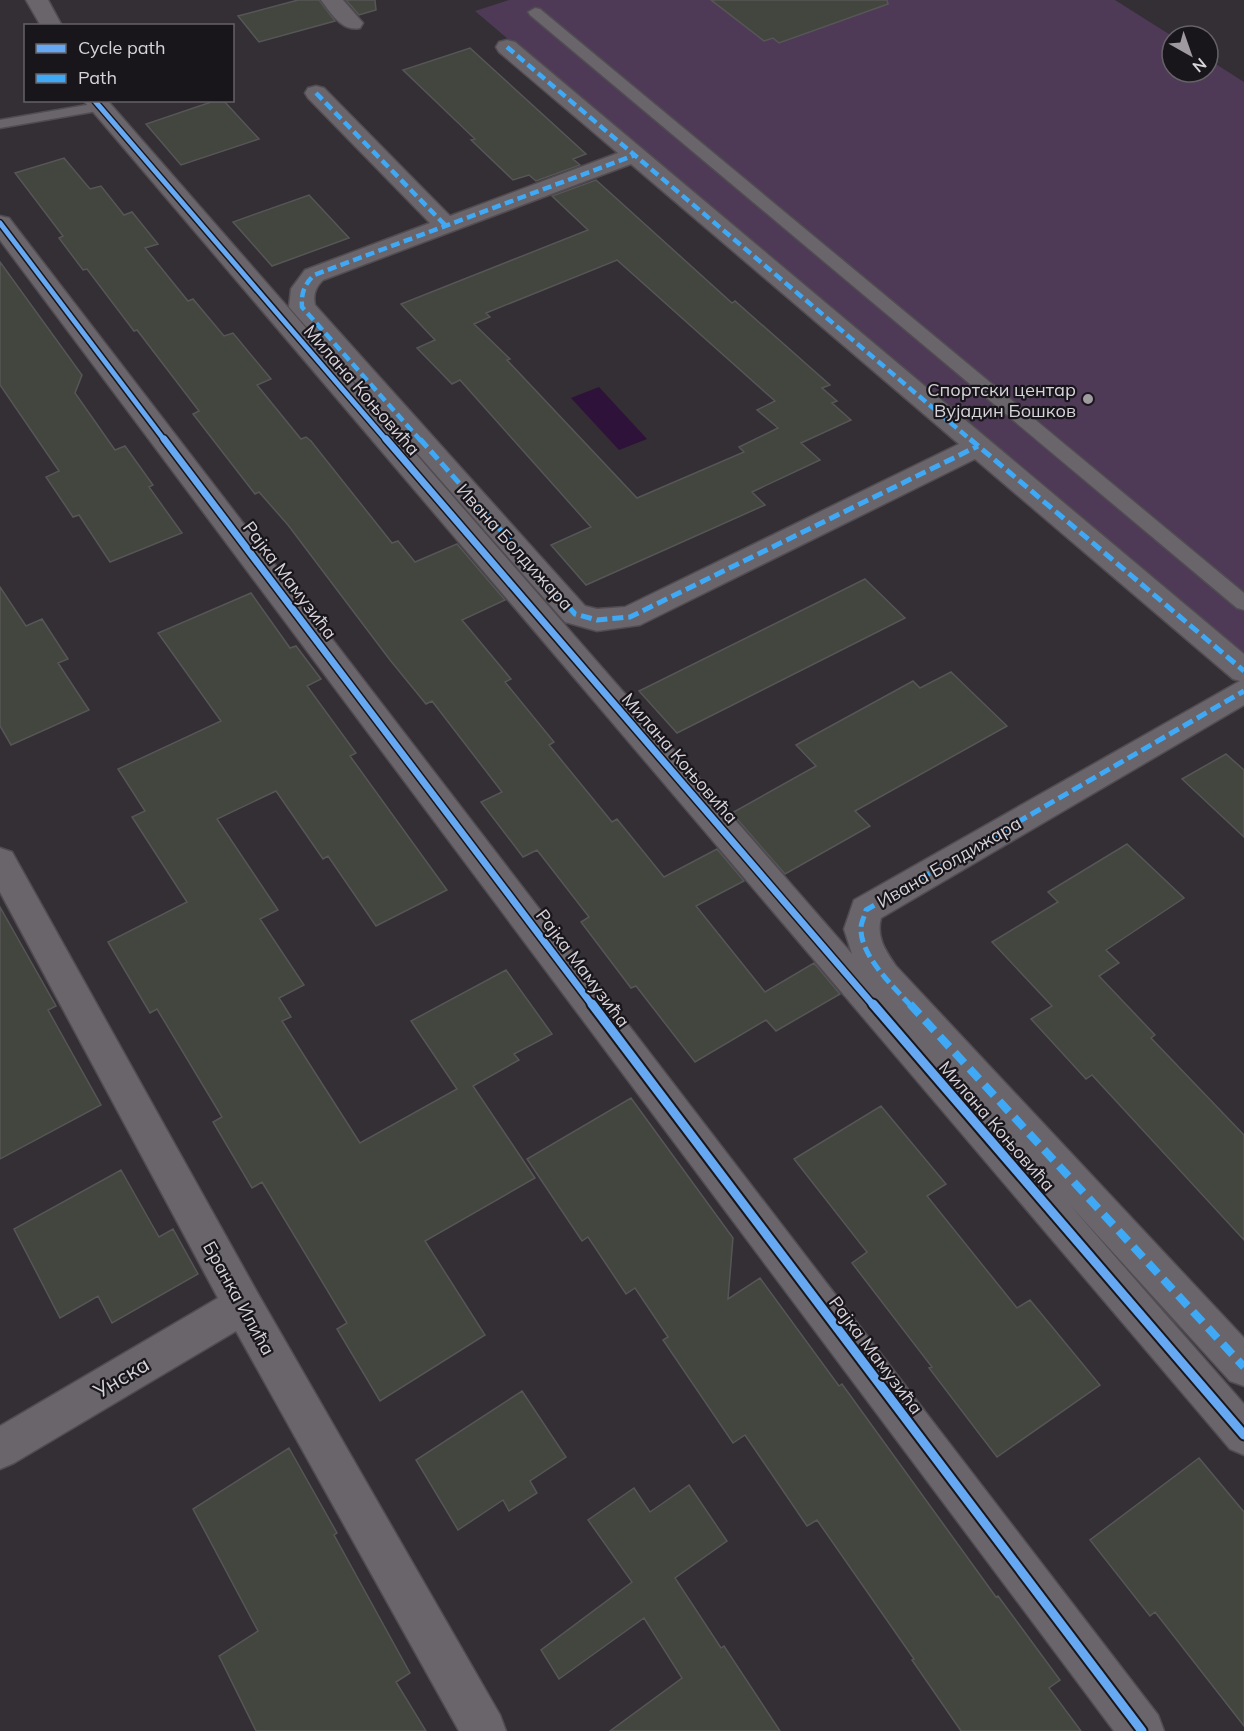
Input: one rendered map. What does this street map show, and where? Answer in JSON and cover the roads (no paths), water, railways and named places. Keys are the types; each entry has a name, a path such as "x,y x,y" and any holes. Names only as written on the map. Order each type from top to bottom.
{"street":[{"path":"37,0 51,24"},
{"path":"332,0 351,23"},
{"path":"507,47 1244,671"},
{"path":"316,93 446,226"},
{"name":"Милана Коњовића","path":"96,104 1244,1435"},
{"name":"Ивана Болдижара","path":"635,155 314,275 304,284 301,295 302,307 575,614 597,620 630,617 978,446"},
{"name":"Рајка Мамузића","path":"0,223 1142,1731"},
{"name":"Ивана Болдижара","path":"1244,691 866,910 861,929 867,951 884,976 1244,1367"},
{"name":"Бранка Илића","path":"0,861 243,1305 484,1731"},
{"name":"Унска","path":"0,1449 243,1305"}],"lane":[{"path":"535,12 1244,603"},
{"path":"0,124 96,104"}],"place":[{"name":"Спортски центар Вујадин Бошков","path":"1088,399"}]}
